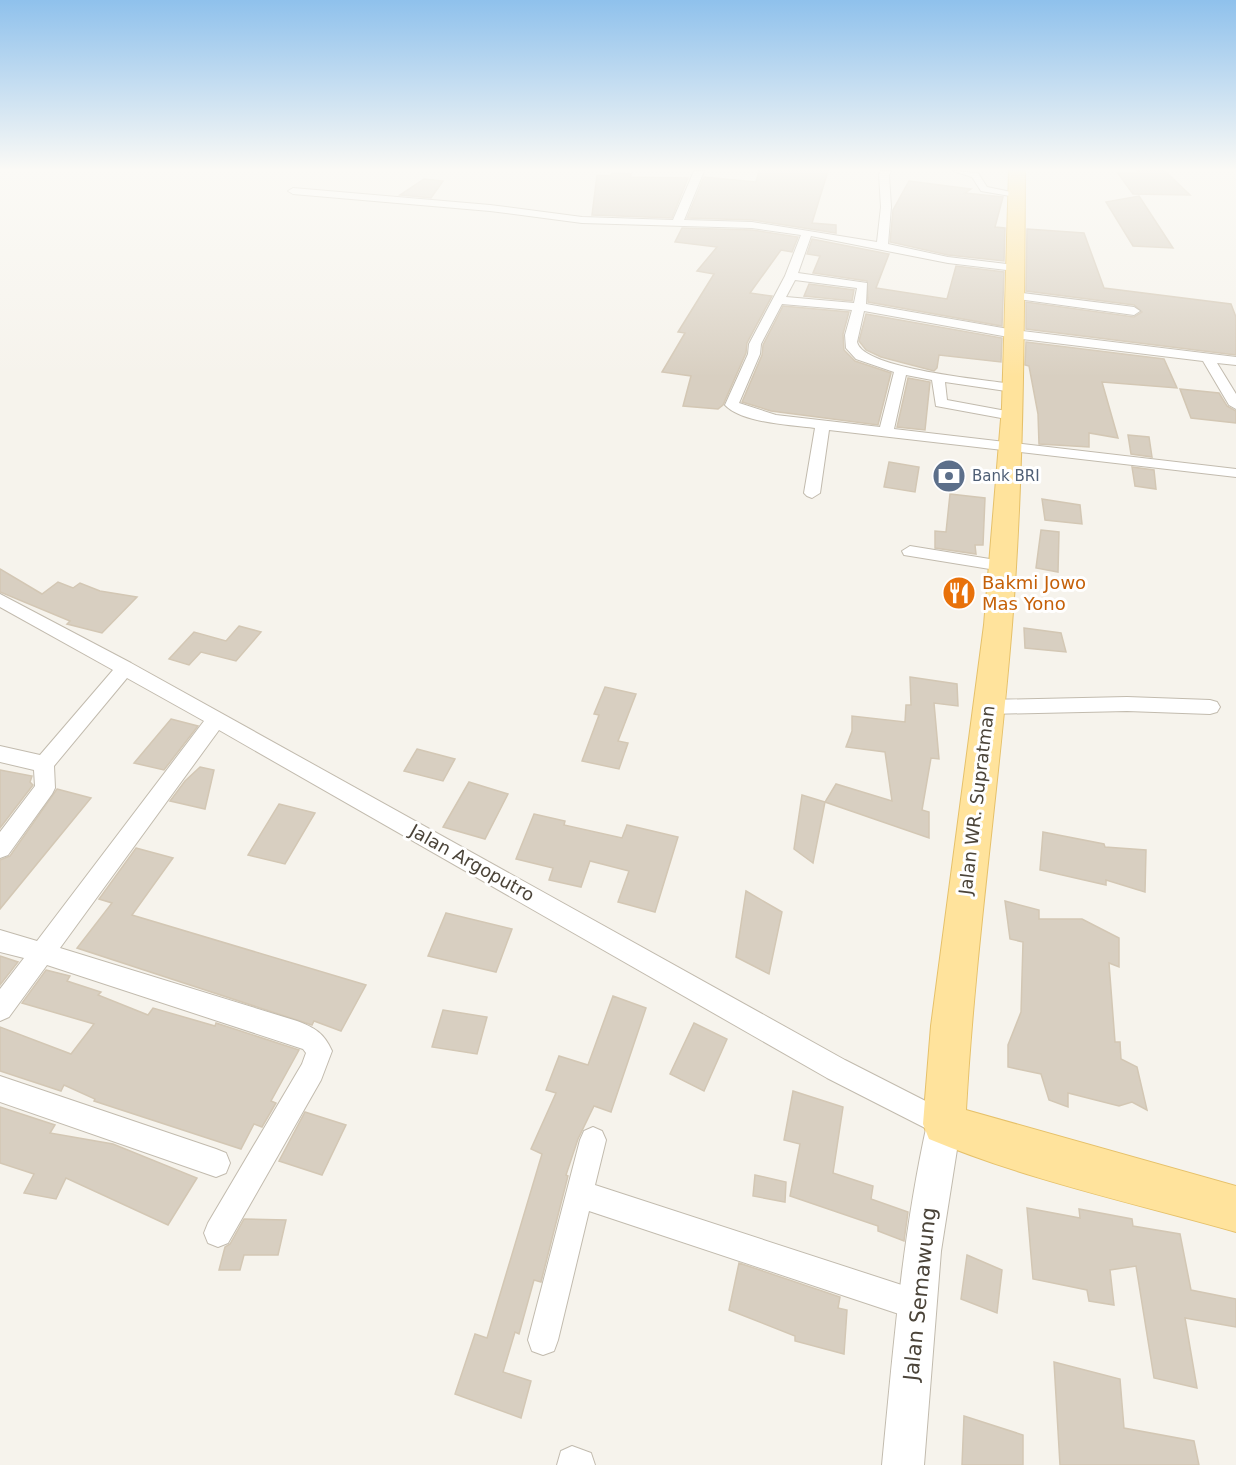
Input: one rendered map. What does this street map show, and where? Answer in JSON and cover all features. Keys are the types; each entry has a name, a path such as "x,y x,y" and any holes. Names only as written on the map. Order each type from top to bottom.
{"main road":[{"name":"Jalan WR. Supratman","path":"944,1124 951,1026 1002,566 1012,416 1015,239"},
{"path":"944,1124 1014,1147 1236,1209"}],"street":[{"path":"804,239 791,276 755,344 754,354 732,400 732,405 757,415 823,425 1236,473"},
{"path":"850,239 948,260 1015,268"},
{"path":"882,245 883,239"},
{"path":"791,276 863,285 850,343 855,354 862,360 938,377 1013,388"},
{"path":"1015,296 1134,311"},
{"path":"778,300 859,308 1014,333 1236,362"},
{"path":"1208,358 1236,405"},
{"path":"886,432 901,370"},
{"path":"938,377 941,403 1012,416"},
{"path":"812,493 823,425"},
{"path":"910,551 1002,566"},
{"name":"Jalan Argoputro","path":"0,600 216,719 836,1069 944,1124"},
{"path":"0,849 45,788 44,764 124,668"},
{"path":"988,707 1127,704 1210,707"},
{"path":"0,1009 216,719"},
{"path":"0,754 44,764"},
{"path":"0,941 312,1040 319,1051 312,1071 218,1233"},
{"path":"0,1089 216,1162"},
{"name":"Jalan Semawung","path":"903,1465 917,1305 935,1164 944,1124"},
{"path":"543,1340 593,1140"},
{"path":"580,1194 917,1305"}],"building":[{"path":"676,239 797,239 792,252 781,250 750,293 772,296 747,343 746,353 723,405 718,409 683,406 691,376 662,372 685,333 678,332 714,274 697,271 717,247 675,242"},
{"path":"812,239 814,239 889,254 876,288 947,299 956,266 1004,272 1002,326 868,302 867,281 813,273 820,256 807,254"},
{"path":"890,239 1005,239 1004,261 948,255 890,242"},
{"path":"1027,239 1086,239 1104,288 1231,304 1236,317 1236,355 1026,329 1026,302 1134,317 1142,312 1134,305 1026,291"},
{"path":"1129,239 1167,239 1173,248 1133,246"},
{"path":"809,284 854,290 852,301 804,296"},
{"path":"783,306 849,312 843,334 844,350 855,361 891,373 878,425 771,411 742,402 762,355 763,345"},
{"path":"866,314 1002,338 1001,362 939,355 937,368 934,371 881,357 866,350 859,341"},
{"path":"1026,342 1164,359 1177,388 1102,382 1118,438 1089,433 1089,447 1039,444 1038,414 1029,366 1025,365"},
{"path":"908,378 930,382 925,430 897,427"},
{"path":"1180,389 1219,393 1227,406 1236,411 1236,423 1191,418"},
{"path":"1128,435 1149,437 1152,457 1131,454"},
{"path":"889,462 919,467 915,492 884,487"},
{"path":"1132,467 1154,470 1156,489 1135,486"},
{"path":"950,494 985,498 983,545 975,545 976,554 935,548 935,531 946,532"},
{"path":"1042,499 1080,505 1082,524 1045,520"},
{"path":"1041,530 1059,532 1058,572 1036,568"},
{"path":"0,569 42,594 58,582 73,588 80,583 100,591 137,597 102,633 67,624 70,621 0,592"},
{"path":"239,626 261,632 236,661 201,652 189,665 169,659 194,632 226,641"},
{"path":"1024,628 1061,633 1066,652 1025,648"},
{"path":"910,677 957,684 958,706 934,703 939,759 931,758 922,810 929,812 929,838 825,802 836,784 892,801 885,752 846,747 852,731 852,716 905,722 906,705 911,705"},
{"path":"605,687 636,694 618,741 628,743 619,769 582,761 599,715 594,714"},
{"path":"171,719 198,726 164,770 134,763"},
{"path":"417,749 455,759 443,781 404,771"},
{"path":"200,767 214,770 205,809 170,801 185,781"},
{"path":"0,770 32,776 30,782 33,785 0,828"},
{"path":"469,782 508,794 485,839 443,827"},
{"path":"57,789 91,798 0,909 0,860 10,856"},
{"path":"802,795 825,802 813,863 794,849"},
{"path":"279,804 315,813 285,864 248,855"},
{"path":"534,814 565,821 564,825 622,838 627,825 678,837 655,912 618,902 629,871 590,861 581,887 549,880 553,868 516,859"},
{"path":"1043,832 1104,844 1105,847 1146,850 1145,892 1106,880 1106,885 1040,870"},
{"path":"136,848 173,858 132,915 366,985 341,1031 314,1021 312,1025 77,948 112,903 99,899"},
{"path":"746,891 782,912 769,974 736,957"},
{"path":"1005,901 1039,910 1039,919 1082,919 1119,938 1119,967 1109,963 1115,1042 1120,1042 1121,1059 1137,1067 1147,1110 1132,1102 1119,1106 1068,1093 1068,1107 1049,1100 1041,1074 1008,1067 1008,1045 1021,1012 1023,942 1010,939"},
{"path":"446,913 512,929 496,972 428,956"},
{"path":"0,956 18,962 0,985"},
{"path":"46,970 70,976 67,981 101,992 98,995 148,1015 153,1008 215,1026 216,1023 299,1050 271,1101 276,1103 262,1127 254,1124 241,1149 94,1101 95,1099 64,1085 61,1091 0,1071 0,1027 71,1054 94,1024 22,1003"},
{"path":"613,996 646,1008 611,1112 594,1106 578,1139 566,1175 568,1176 541,1282 534,1280 519,1334 515,1332 503,1372 531,1381 521,1418 455,1394 475,1334 487,1338 542,1154 531,1149 556,1093 546,1090 559,1056 588,1065"},
{"path":"443,1010 487,1017 477,1054 432,1047"},
{"path":"694,1023 727,1039 704,1091 670,1074"},
{"path":"793,1091 843,1107 833,1173 873,1186 871,1199 908,1212 904,1241 878,1231 878,1226 790,1196 800,1144 784,1140"},
{"path":"0,1107 55,1125 50,1133 113,1144 197,1178 168,1225 66,1178 56,1199 24,1193 34,1174 0,1163"},
{"path":"305,1112 346,1125 322,1175 279,1161"},
{"path":"755,1175 786,1182 785,1202 753,1196"},
{"path":"1027,1208 1080,1218 1079,1209 1132,1219 1133,1226 1180,1234 1191,1290 1236,1299 1236,1327 1185,1318 1197,1388 1154,1378 1136,1266 1110,1270 1114,1305 1089,1301 1087,1290 1033,1279"},
{"path":"244,1219 286,1220 278,1255 244,1255 240,1270 219,1270 225,1247 230,1244"},
{"path":"967,1255 1002,1270 997,1313 961,1299"},
{"path":"739,1263 840,1297 838,1308 847,1310 844,1354 795,1341 795,1336 729,1310"},
{"path":"1054,1362 1120,1379 1124,1428 1194,1441 1199,1465 1060,1465"},
{"path":"964,1416 1023,1435 1023,1465 962,1465"}],"place":[{"name":"Bank BRI","path":"949,476"},
{"name":"Bakmi Jowo Mas Yono","path":"959,593"}]}
